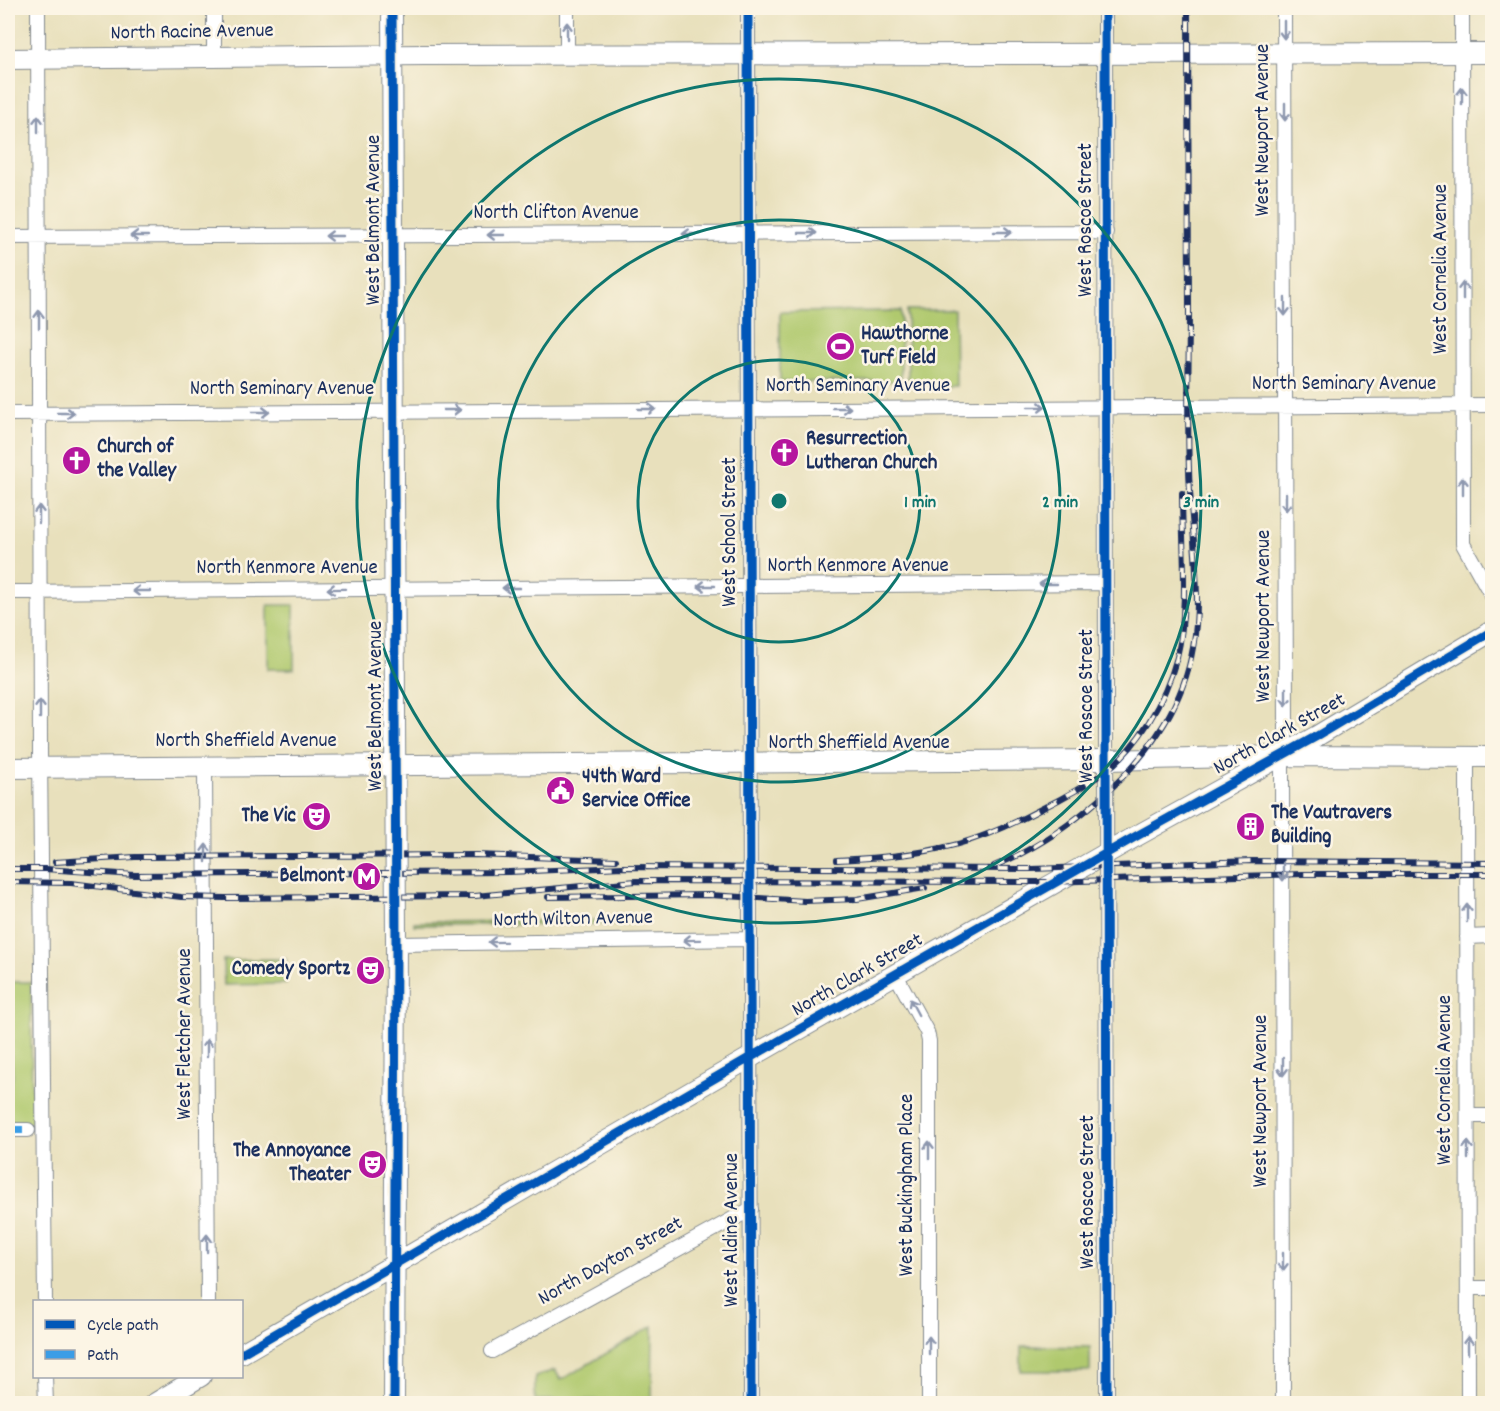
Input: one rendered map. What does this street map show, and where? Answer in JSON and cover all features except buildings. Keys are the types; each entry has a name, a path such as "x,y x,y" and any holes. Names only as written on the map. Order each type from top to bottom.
{"street":[{"path":"38,8 39,591 45,1300"},
{"path":"214,8 214,57"},
{"name":"West Belmont Avenue","path":"392,8 396,944 394,1404"},
{"path":"567,8 567,55"},
{"name":"West School Street","path":"748,8 751,1057"},
{"name":"West Roscoe Street","path":"1105,8 1107,1404"},
{"name":"West Newport Avenue","path":"1283,1404 1282,756 1286,731 1284,8"},
{"name":"West Cornelia Avenue","path":"1462,8 1463,544 1492,596"},
{"name":"North Racine Avenue","path":"8,59 1492,53"},
{"name":"North Clifton Avenue","path":"8,237 1106,232"},
{"name":"North Seminary Avenue","path":"8,414 1492,405"},
{"name":"North Kenmore Avenue","path":"8,592 1106,583"},
{"name":"North Clark Street","path":"243,1352 751,1057 1107,853 1282,756 1492,631"},
{"name":"North Sheffield Avenue","path":"8,768 1107,760 1282,756 1492,757"},
{"name":"West Cornelia Avenue","path":"1467,757 1468,1404"},
{"name":"West Fletcher Avenue","path":"206,766 208,1300"},
{"path":"1467,937 1492,936"},
{"name":"North Wilton Avenue","path":"396,944 750,939"},
{"name":"West Buckingham Place","path":"896,975 927,1032 929,1041 928,1404"},
{"name":"West Aldine Avenue","path":"751,1057 751,1404"},
{"path":"1468,1116 1492,1116"},
{"path":"8,1130 28,1130"},
{"name":"North Dayton Street","path":"492,1351 751,1209"},
{"path":"1468,1288 1492,1288"},
{"path":"45,1378 46,1404"},
{"path":"154,1404 199,1378"}],"green space":[{"path":"907,310 954,310 955,386 908,386"},
{"name":"Hawthorne Turf Field","path":"901,311 901,381 780,382 780,312"},
{"path":"268,605 294,605 294,669 268,669"},
{"path":"627,920 627,924 414,925 414,922"},
{"path":"286,959 286,984 224,985 223,960"},
{"path":"8,982 31,982 32,1125 8,1125 8,1096 13,1076 10,1050 12,1042 8,1042"},
{"path":"653,1326 652,1400 535,1400 535,1377 555,1370 561,1380"},
{"path":"1021,1346 1090,1347 1090,1371 1021,1371"}],"railway":[{"path":"994,866 1049,837 1102,797 1126,774 1165,722 1179,695 1189,667 1197,612 1197,584 1188,450 1188,8"},
{"path":"837,860 925,851 966,842 988,834 1080,788 1102,774 1128,751 1158,706 1172,674 1181,639 1184,598 1182,493"},
{"path":"55,862 135,857 476,855 616,860"},
{"path":"8,869 135,875 509,872 623,867 1032,869 1252,861 1492,863"},
{"path":"8,882 71,883 181,897 225,898 475,896 636,881 1048,882 1303,874 1492,874"},
{"path":"548,897 710,895 805,901 857,899 925,888"}],"marked path":[{"path":"8,1130 28,1130"}],"cycle path":[{"path":"392,8 396,944 394,1404"},
{"path":"748,8 751,1404"},
{"path":"1105,8 1107,1404"},
{"path":"243,1352 751,1057 1133,838 1317,736 1492,631"}],"place":[{"name":"Hawthorne Turf Field","path":"840,347"},
{"name":"Resurrection Lutheran Church","path":"785,452"},
{"name":"Church of the Valley","path":"76,460"},
{"name":"44th Ward Service Office","path":"561,790"},
{"name":"The Vic","path":"317,817"},
{"name":"The Vautravers Building","path":"1250,826"},
{"name":"Belmont","path":"366,877"},
{"name":"Comedy Sportz","path":"371,970"},
{"name":"The Annoyance Theater","path":"372,1164"}]}
